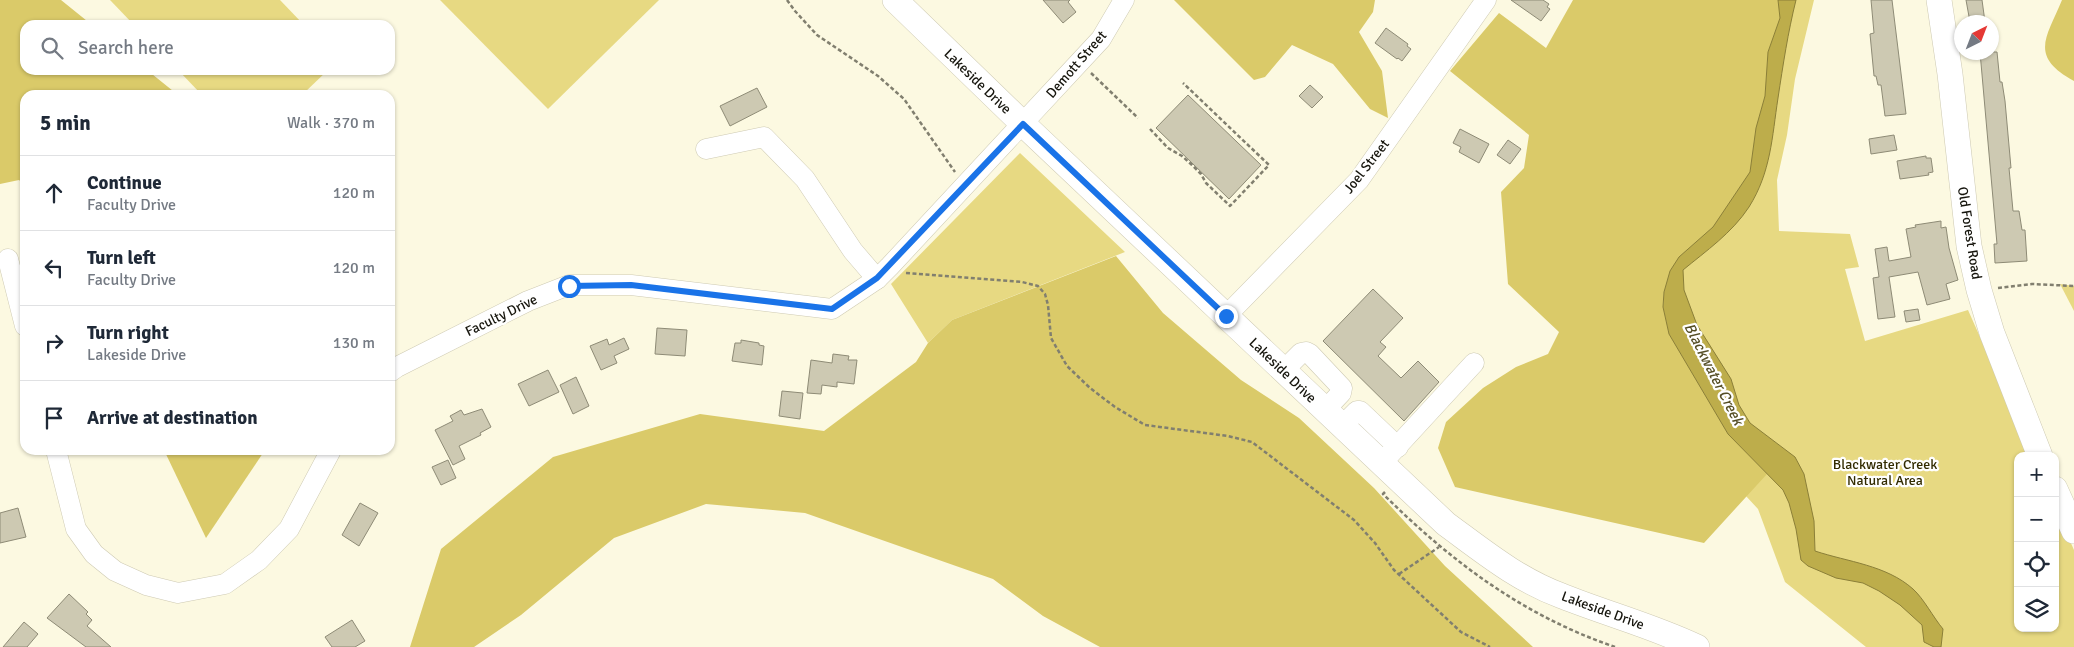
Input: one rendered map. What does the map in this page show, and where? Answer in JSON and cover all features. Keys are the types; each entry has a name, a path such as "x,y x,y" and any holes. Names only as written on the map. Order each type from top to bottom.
{"main road":[{"name":"Lakeside Drive","path":"895,0 1023,124 1334,418 1390,456 1446,524 1509,571 1560,596 1626,618 1697,647"},
{"name":"Old Forest Road","path":"1939,0 1950,74 1969,246 1992,333 2038,452"},
{"path":"2059,497 2074,531"}],"street":[{"name":"Demott Street","path":"1023,124 1101,40 1124,0"},
{"name":"Joel Street","path":"1226,316 1359,180 1486,0"},
{"name":"Faculty Drive","path":"395,368 528,301 569,286 631,285 832,309 877,278 1023,124"},
{"path":"706,149 764,137 806,179 853,251 877,278"},
{"path":"8,258 20,306"},
{"path":"1390,456 1474,363"},
{"path":"57,455 76,529 94,554 115,571 146,585 178,593 226,584 259,560 289,529 328,455"}],"path":[{"path":"788,0 795,12 818,35 878,76 904,99 958,177"},
{"path":"1087,69 1138,118"},
{"path":"1150,129 1168,148 1192,164 1206,183 1230,206 1269,165 1183,84"},
{"path":"899,272 935,277 1022,282 1038,286 1046,300 1051,338 1068,366 1090,388 1115,407 1145,425 1228,436 1252,442 1354,520 1399,574 1461,632 1490,647"},
{"path":"1994,288 2032,284 2074,286"},
{"path":"1399,574 1439,547"}],"green space":[{"path":"110,0 280,0 299,20 129,20"},
{"path":"440,0 659,0 548,109"},
{"name":"Blackwater Creek Natural Area","path":"1746,0 1814,0 1795,79 1787,135 1777,180 1779,231 1850,234 1859,267 1845,269 1865,341 1968,310 2031,452 2014,452 2014,632 2059,632 2059,516 2074,550 2074,647 1866,647 1785,582 1758,509 1642,384"},
{"path":"183,75 323,75 307,90 197,90"},
{"path":"1020,153 1125,252 952,320 928,343 891,284"},
{"path":"2060,284 2074,286 2074,311"}],"shaded area":[{"path":"0,0 61,0 86,20 20,20 20,75 153,75 172,90 20,90 20,181 0,184"},
{"path":"1174,0 1375,0 1373,12 1359,32 1382,71 1388,118 1370,109 1333,64 1292,45 1265,77 1254,80"},
{"path":"1573,0 1778,0 1780,18 1768,52 1765,96 1756,129 1750,172 1713,227 1679,257 1664,292 1663,307 1669,334 1728,434 1767,474 1704,543 1455,487 1438,448 1446,422 1483,388 1516,367 1548,354 1559,332 1508,284 1501,192 1524,168 1529,135 1450,71 1499,13 1546,48"},
{"path":"2062,0 2074,0 2074,81 2060,72 2051,63 2046,54 2047,35"},
{"path":"1116,256 1163,313 1241,380 1299,418 1374,488 1445,566 1533,647 1100,647 1043,616 993,579 805,513 706,504 614,538 521,615 474,647 410,647 441,549 553,457 700,414 824,431 916,362 928,343 952,320"},
{"path":"166,455 262,455 206,538"}],"water":[{"name":"Blackwater Creek","path":"1778,0 1796,0 1786,49 1770,154 1762,181 1749,207 1735,225 1683,270 1684,290 1697,325 1731,379 1739,405 1750,423 1795,457 1804,474 1814,521 1815,551 1879,569 1891,574 1913,589 1943,629 1941,647 1934,647 1924,642 1922,625 1900,605 1879,591 1863,583 1836,578 1808,566 1801,560 1796,529 1789,503 1783,490 1728,434 1669,334 1663,307 1664,292 1670,271 1679,257 1713,227 1750,172 1756,128 1765,96 1768,52 1780,18"}],"building":[{"path":"1043,0 1070,0 1068,2 1076,12 1063,23"},
{"path":"1511,0 1543,0 1549,4 1547,7 1550,9 1541,21"},
{"path":"1871,0 1892,0 1906,114 1885,116 1881,85 1878,85 1876,76 1874,76 1870,34 1874,33"},
{"path":"1966,0 1982,0 1984,15 1969,15"},
{"path":"1386,28 1408,44 1407,46 1411,49 1402,61 1375,43"},
{"path":"1981,60 1998,60 2000,82 2002,82 2005,101 2013,211 2019,211 2022,230 2025,230 2027,261 1995,263 1994,244 1997,244"},
{"path":"1310,85 1323,97 1312,108 1299,96"},
{"path":"757,88 767,107 730,126 720,106"},
{"path":"1188,95 1261,165 1229,199 1156,128"},
{"path":"1460,129 1489,144 1479,163 1459,152 1461,147 1453,143"},
{"path":"1894,135 1897,150 1871,154 1869,139"},
{"path":"1508,140 1521,149 1510,164 1497,155"},
{"path":"1926,156 1926,158 1931,158 1933,172 1928,173 1929,175 1900,179 1897,161"},
{"path":"1941,221 1941,228 1946,227 1949,248 1958,280 1946,284 1950,299 1927,305 1918,272 1889,277 1895,317 1878,319 1873,278 1879,277 1875,249 1887,247 1889,261 1911,257 1906,229 1916,227 1915,225"},
{"path":"1373,289 1403,318 1380,342 1386,347 1378,356 1401,378 1418,361 1439,382 1404,421 1323,341"},
{"path":"1918,309 1920,320 1906,322 1904,311"},
{"path":"657,328 687,330 685,356 655,354"},
{"path":"624,338 629,349 614,356 617,363 601,370 590,346 607,339 609,345"},
{"path":"741,340 759,343 759,345 764,346 762,365 732,361 735,343 741,343"},
{"path":"833,354 849,356 848,360 857,360 854,384 837,382 837,387 822,385 821,394 807,393 811,360 832,363"},
{"path":"548,370 559,392 529,406 518,384"},
{"path":"576,377 589,406 573,414 560,385"},
{"path":"782,391 803,393 800,419 779,416"},
{"path":"482,409 491,427 480,433 481,435 459,446 465,459 453,465 435,430 453,421 450,416 461,410 464,415"},
{"path":"448,460 456,478 441,485 432,467"},
{"path":"360,503 378,513 359,546 342,535"},
{"path":"18,508 26,537 0,543 0,513"},
{"path":"69,594 88,612 86,614 92,620 87,626 111,647 86,647 47,618"},
{"path":"352,620 365,641 355,647 332,647 325,637"},
{"path":"24,622 38,634 27,647 3,647"}],"route":[{"path":"569,286 631,285 832,309 877,278 1023,124 1226,316"}]}
